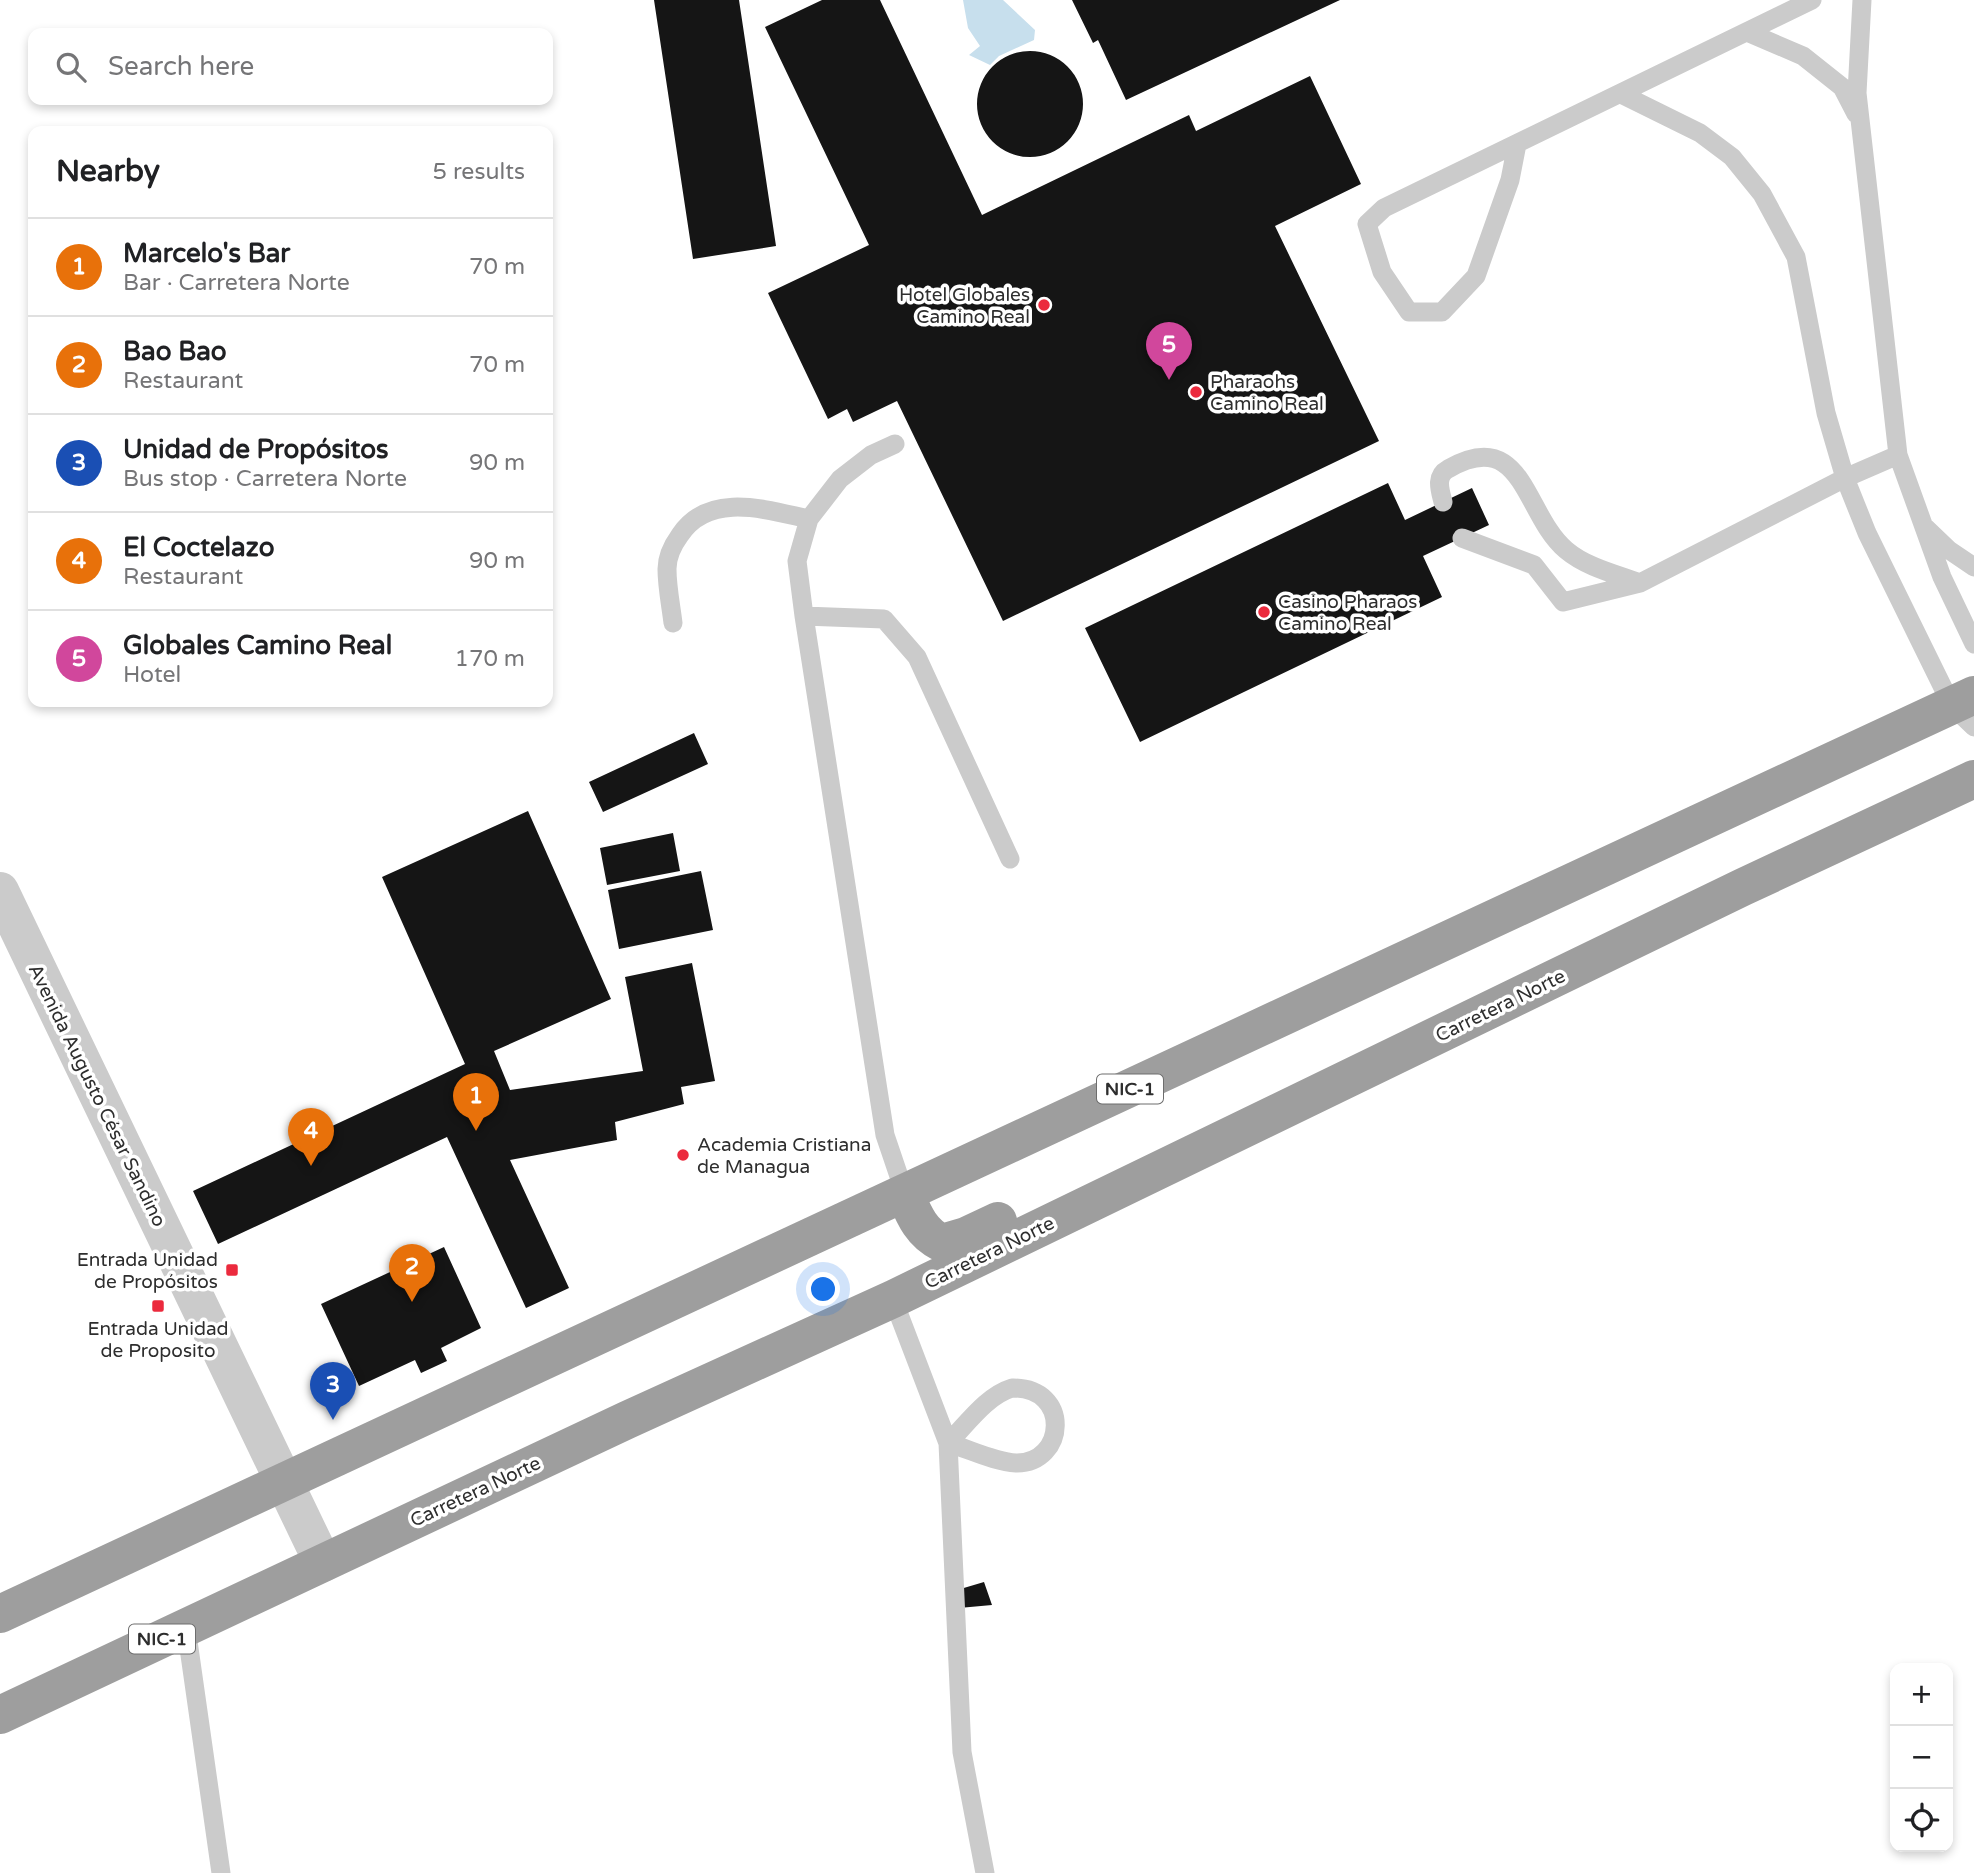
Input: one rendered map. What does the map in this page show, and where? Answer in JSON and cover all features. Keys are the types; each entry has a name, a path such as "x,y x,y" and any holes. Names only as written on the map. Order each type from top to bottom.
{"highway":[{"name":"NIC-1","path":"0,1614 905,1194 1967,709"},
{"name":"Carretera Norte","path":"0,1715 627,1420 893,1299 1743,887 1974,779"},
{"path":"905,1194 920,1226 930,1237 942,1243 966,1236 1067,1190 1181,1159"}],"street":[{"name":"Avenida Augusto César Sandino","path":"0,891 324,1563"}],"lane":[{"path":"1517,144 1510,180 1476,276 1442,312 1409,312 1382,272 1367,224 1384,208 1812,0"},
{"path":"1862,0 1857,93 1898,455 1942,578 1974,644"},
{"path":"1747,32 1803,56 1842,87 1861,124"},
{"path":"1621,94 1700,134 1732,157 1762,194 1796,257 1826,414 1845,478 1867,533 1967,709"},
{"path":"895,444 871,455 840,479 809,519 797,561 885,1135 905,1194"},
{"path":"1462,538 1534,565 1563,603 1640,583 1845,478 1898,455"},
{"path":"1443,502 1438,484 1444,471 1458,463 1484,456 1497,458 1509,465 1549,531 1566,550 1597,568 1640,583"},
{"path":"673,623 667,568 671,548 683,529 695,519 710,510 729,507 757,508 809,519"},
{"path":"1924,526 1949,550 1974,568"},
{"path":"804,616 884,619 917,657 1010,859"},
{"path":"893,1299 948,1443 962,1752 985,1873"},
{"path":"1012,1388 1034,1391 1043,1396 1055,1416 1053,1438 1048,1448 1029,1461 1007,1461 948,1443 992,1398 1001,1391 1012,1388"},
{"path":"186,1628 221,1873"}],"water":[{"path":"963,0 1003,0 1035,30 1034,40 999,56 990,65 969,55 980,46 968,28"}],"building":[{"path":"654,0 739,0 776,246 693,259"},
{"name":"Hotel Globales Camino Real","path":"822,0 880,0 982,215 1189,115 1196,131 1310,76 1361,184 1275,226 1379,441 1003,621 897,401 853,422 847,409 828,419 768,293 869,245 765,27"},
{"path":"1072,0 1340,0 1126,100 1098,40 1093,43"},
{"path":"1030,51 1050,55 1068,66 1079,84 1083,104 1079,124 1068,142 1050,153 1030,157 1010,153 992,142 981,124 977,104 981,84 992,66 1010,55"},
{"name":"Casino Pharaos Camino Real","path":"1388,483 1405,520 1472,488 1489,525 1423,556 1442,597 1140,742 1085,628"},
{"path":"694,733 708,764 603,812 589,782"},
{"path":"528,811 611,999 494,1051 510,1090 643,1071 625,977 692,963 715,1081 681,1087 684,1104 615,1122 617,1140 510,1160 569,1288 526,1308 447,1137 218,1244 193,1191 465,1064 382,877"},
{"path":"673,833 680,871 607,885 600,848"},
{"path":"701,871 713,930 619,949 608,890"},
{"path":"444,1247 481,1328 441,1348 447,1361 421,1373 415,1360 359,1386 321,1304"},
{"path":"984,1582 992,1605 959,1608 957,1590"}],"place":[{"name":"Hotel Globales Camino Real","path":"1044,305"},
{"name":"Globales Camino Real","path":"1169,380"},
{"name":"Pharaohs Camino Real","path":"1196,392"},
{"name":"Casino Pharaos Camino Real","path":"1264,612"},
{"name":"Marcelo's Bar","path":"476,1131"},
{"name":"Academia Cristiana de Managua","path":"683,1155"},
{"name":"El Coctelazo","path":"311,1166"},
{"name":"Entrada Unidad de Propósitos","path":"232,1270"},
{"name":"Bao Bao","path":"412,1302"},
{"name":"Entrada Unidad de Proposito","path":"158,1306"},
{"name":"Unidad de Propósitos","path":"333,1420"}]}
